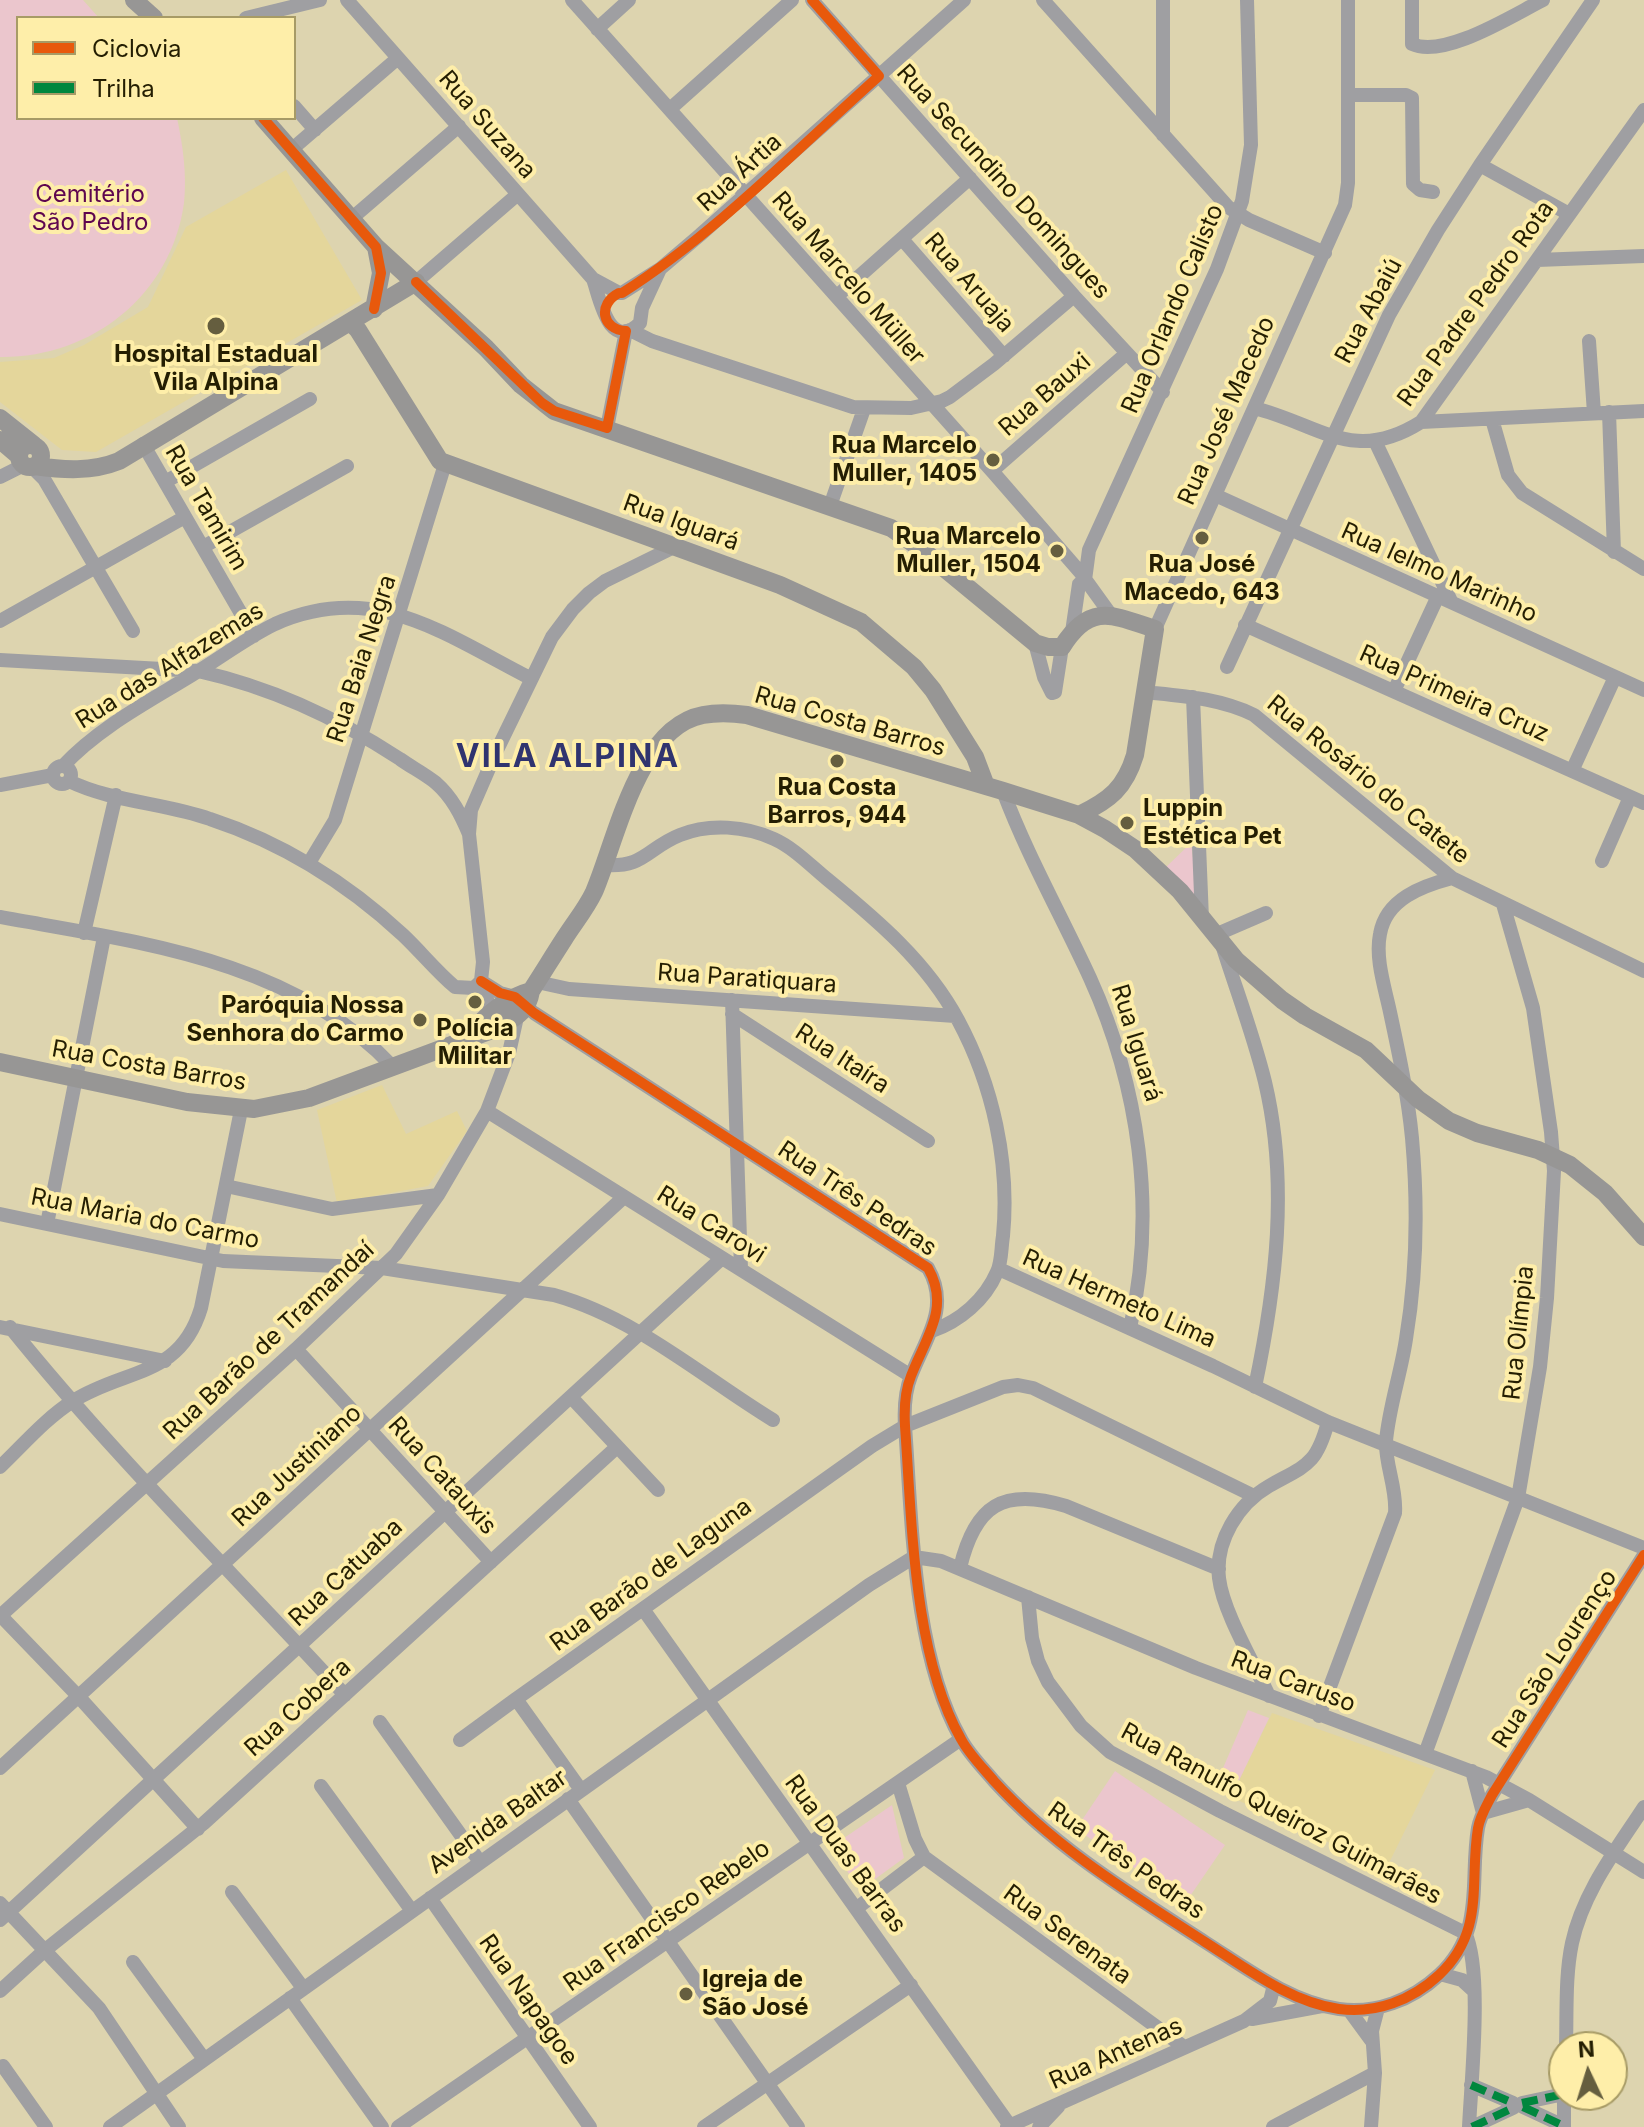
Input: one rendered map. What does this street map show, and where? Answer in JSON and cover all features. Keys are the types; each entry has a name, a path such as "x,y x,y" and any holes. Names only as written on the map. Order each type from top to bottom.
{"main road":[{"path":"147,5 165,16"},
{"path":"265,120 294,147 355,216 404,262 416,282"},
{"path":"275,120 294,147"},
{"path":"355,216 376,247 554,411 873,520 905,537 1035,643 1048,647 1067,640 1079,624 1105,615 1155,629"},
{"path":"374,309 381,273 376,247"},
{"path":"0,440 29,459 69,462 136,448 416,282"},
{"path":"350,322 358,330 433,452 445,464"},
{"path":"0,418 29,459"},
{"name":"Rua Iguará","path":"445,464 780,585 861,622 914,667 933,690 995,788"},
{"name":"Rua José Macedo","path":"1079,815 1100,805 1129,776 1155,629"},
{"name":"Rua Costa Barros","path":"0,1062 187,1102 241,1110 309,1098 470,1036 525,999 593,894 642,769 669,734 689,719 730,713 747,715 1079,815 1135,849 1180,891 1218,940 1282,1000 1366,1050 1418,1099 1449,1121 1477,1133 1553,1156 1570,1165 1605,1193 1644,1237"}],"street":[{"path":"254,16 320,0"},
{"name":"Rua Suzana","path":"347,0 593,279 621,293"},
{"name":"Rua Marcelo Müller","path":"572,0 992,471 1062,552 1082,582"},
{"path":"597,29 629,0"},
{"path":"670,109 792,0"},
{"name":"Rua Secundino Domingues","path":"812,0 1163,392"},
{"name":"Rua Ártia","path":"621,293 660,269 964,0"},
{"path":"1043,0 1228,207 1238,215 1325,253"},
{"path":"1163,0 1163,135"},
{"name":"Rua Orlando Calisto","path":"1035,643 1049,690 1055,692 1089,550 1163,392 1238,215 1248,176 1251,145 1247,0"},
{"name":"Rua José Macedo","path":"1155,629 1340,221 1347,194 1348,0"},
{"path":"1412,0 1412,44 1423,48 1437,48 1457,42 1543,0"},
{"name":"Rua Abaiú","path":"1227,667 1389,315 1480,165 1593,0"},
{"path":"294,147 398,58"},
{"path":"1348,95 1406,95 1412,98 1413,184 1420,190 1433,192"},
{"path":"296,108 315,130"},
{"name":"Rua Padre Pedro Rota","path":"1254,408 1357,442 1375,441 1421,422 1644,110"},
{"path":"355,216 459,126"},
{"path":"1480,165 1569,214"},
{"path":"837,296 970,178"},
{"path":"416,282 518,194"},
{"name":"Rua Aruaja","path":"902,239 1004,356"},
{"path":"1537,260 1644,256"},
{"name":"Rua Ártia","path":"643,310 660,269"},
{"name":"Rua Suzana","path":"593,279 604,312"},
{"path":"681,349 650,327 635,298 621,293 609,300 604,312 608,324 620,331 628,331 652,341 864,409 911,408 950,397 1074,296"},
{"path":"607,428 628,331 640,323 643,310"},
{"path":"1589,341 1601,413 1614,552"},
{"name":"Rua Bauxi","path":"992,471 1127,353"},
{"path":"165,482 310,399"},
{"path":"830,506 864,409"},
{"path":"1421,422 1644,411"},
{"path":"1492,419 1513,484 1522,493 1644,569"},
{"path":"1375,441 1445,599 1394,691"},
{"name":"Rua Tamirim","path":"136,448 165,482 254,636"},
{"path":"0,474 29,459 44,479 133,631"},
{"name":"Rua Baia Negra","path":"309,863 335,820 445,464"},
{"path":"203,547 347,466"},
{"name":"Rua Ielmo Marinho","path":"1215,495 1644,690"},
{"path":"0,621 185,517"},
{"path":"472,986 483,962 469,834 471,810 530,678 552,637 589,593 605,581 676,546"},
{"path":"1062,552 1089,550"},
{"path":"1082,582 1105,615"},
{"path":"1076,601 1105,615"},
{"name":"Rua das Alfazemas","path":"58,771 76,752 137,709 254,636 290,618 328,608 355,607 401,614 530,678"},
{"name":"Rua Primeira Cruz","path":"1245,625 1644,803"},
{"path":"0,660 198,671 230,678 287,700 360,735 434,782 461,814 469,834"},
{"path":"1572,771 1615,677"},
{"name":"Rua Rosário do Catete","path":"1144,692 1193,697 1235,706 1254,715 1452,878 1644,971"},
{"path":"1193,697 1202,919"},
{"path":"0,785 58,771 59,784 69,781 87,790 208,818 241,830 309,863 389,923 446,980 525,999"},
{"name":"Rua Iguará","path":"995,788 1016,823 1099,1000 1125,1074 1142,1182 1138,1281 1130,1328"},
{"path":"84,933 116,795"},
{"path":"1602,861 1630,797"},
{"name":"Rua Hermeto Lima","path":"604,865 628,865 680,835 699,830 740,829 777,840 899,941 955,1016 985,1086 1003,1161 1005,1213 999,1269 1328,1422 1644,1548"},
{"path":"1319,1716 1395,1513 1396,1499 1386,1445 1406,1339 1414,1273 1415,1190 1405,1084 1382,975 1380,931 1388,914 1404,896 1423,886 1452,878"},
{"name":"Rua Olímpia","path":"1425,1754 1518,1498 1543,1341 1551,1242 1553,1156 1533,1008 1503,904"},
{"path":"1255,1387 1270,1318 1276,1267 1275,1160 1265,1081 1218,940 1266,913"},
{"path":"0,917 213,961 275,983 353,1030 392,1066"},
{"path":"47,1224 104,937"},
{"path":"472,986 486,998 509,1053"},
{"name":"Rua Paratiquara","path":"525,999 569,989 732,1007 955,1016"},
{"name":"Rua Barão de Tramandaí","path":"0,1616 296,1349 382,1268 408,1239 438,1195 487,1111 525,999"},
{"name":"Rua Três Pedras","path":"525,999 928,1268 937,1289 938,1303 932,1331 911,1376 904,1412 914,1557 928,1640 944,1699 961,1739 1016,1805 1065,1847 1181,1927 1274,1985 1322,2006 1349,2010 1378,2008 1411,1995 1440,1974 1465,1933"},
{"path":"732,1007 741,1269"},
{"name":"Rua Itaíra","path":"732,1007 928,1141"},
{"path":"0,1467 72,1402 165,1361 182,1348 197,1322 241,1110"},
{"name":"Rua Carovi","path":"487,1111 911,1376"},
{"path":"226,1186 332,1209 438,1195"},
{"name":"Rua Justiniano","path":"0,1768 624,1197"},
{"name":"Rua Maria do Carmo","path":"0,1214 211,1259 256,1264 382,1268 525,1288 580,1302 641,1333 773,1420"},
{"name":"Rua Catuaba","path":"3,1912 154,1780 722,1258"},
{"path":"932,1331 946,1326 972,1306 984,1294 999,1269"},
{"path":"5,1327 165,1361"},
{"path":"5,1327 146,1484 345,1695"},
{"name":"Rua Catauxis","path":"296,1349 491,1562"},
{"name":"Rua Barão de Laguna","path":"460,1740 818,1482 905,1426 1003,1387 1018,1385 1033,1388 1254,1496"},
{"path":"571,1397 658,1490"},
{"path":"1269,1696 1224,1598 1219,1569 1228,1532 1242,1507 1254,1496 1311,1462 1318,1452 1328,1422"},
{"name":"Rua Cobera","path":"0,1991 44,1951 198,1829 617,1447"},
{"path":"960,1568 966,1540 975,1524 1006,1501 1024,1497 1066,1506 1219,1569"},
{"name":"Rua São Lourenço","path":"1483,1813 1644,1555"},
{"name":"Rua Caruso","path":"914,1557 960,1568 1116,1636 1319,1716 1472,1771 1529,1800 1644,1872"},
{"name":"Avenida Baltar","path":"110,2127 706,1700 869,1585 914,1557"},
{"name":"Rua Ranulfo Queiroz Guimarães","path":"1028,1597 1032,1638 1048,1682 1081,1726 1110,1752 1220,1811 1465,1933"},
{"name":"Rua Duas Barras","path":"643,1609 1010,2126"},
{"path":"0,1616 79,1697 198,1829"},
{"path":"516,1699 669,1941 798,2127"},
{"path":"380,1722 480,1862"},
{"name":"Rua Francisco Rebelo","path":"398,2127 961,1739"},
{"path":"1472,1771 1483,1813 1477,1838 1474,1914 1465,1933 1470,1947 1474,1991 1471,2127 1518,2105 1548,2098"},
{"path":"857,1908 924,1857 915,1839 898,1783"},
{"path":"321,1786 412,1911"},
{"path":"1483,1813 1529,1800"},
{"path":"1566,2031 1567,1984 1573,1940 1595,1883 1644,1807"},
{"name":"Rua Serenata","path":"924,1857 1184,2047"},
{"path":"232,1892 303,1988"},
{"name":"Rua Napagoe","path":"430,1898 590,2127"},
{"path":"3,1912 87,1992 179,2127"},
{"path":"133,1962 204,2059"},
{"path":"1440,1974 1462,1980 1474,1991"},
{"path":"704,2127 911,1985"},
{"name":"Rua Antenas","path":"1244,2021 1270,2001 1274,1985"},
{"path":"290,1998 382,2127"},
{"name":"Rua Antenas","path":"1010,2126 1244,2021 1322,2006"},
{"path":"1371,2127 1375,2073 1371,2040 1378,2008"},
{"path":"1349,2010 1371,2040"},
{"path":"3,2066 46,2127"},
{"path":"1273,2127 1375,2073"},
{"path":"1471,2085 1564,2126"},
{"path":"1039,2127 1064,2101"}],"shaded area":[{"name":"Hospital Estadual Vila Alpina","path":"286,170 362,300 96,452 62,450 0,402 0,362 54,358 84,345 148,307 186,227"},
{"path":"382,1085 406,1134 457,1111 467,1131 428,1186 337,1203 317,1110"},
{"path":"1272,1713 1435,1770 1386,1869 1231,1797"}],"green space":[{"name":"Cemitério São Pedro","path":"0,0 83,0 97,16 16,16 16,120 177,120 183,150 184,203 176,236 163,266 144,293 121,315 95,333 65,346 34,354 0,357"},
{"path":"1191,843 1199,903 1165,868"},
{"path":"1248,1710 1269,1718 1231,1797 1214,1789"},
{"path":"1115,1771 1225,1845 1186,1902 1076,1829"},
{"path":"892,1805 904,1858 860,1890 831,1847"}],"marked path":[{"path":"1471,2085 1513,2103"},
{"path":"1522,2103 1548,2097"},
{"path":"1523,2107 1564,2126"},
{"path":"1472,2127 1513,2108"}],"cycle path":[{"path":"622,293 722,218 879,76 812,0"},
{"path":"265,120 376,247 381,273 374,309"},
{"path":"416,282 542,403 554,411 607,428 626,331 612,326 607,321 605,310 607,303 619,293"},
{"path":"481,981 500,993 515,997 534,1013 928,1268 937,1297 936,1310 929,1336 909,1382 905,1407 910,1503 924,1628 945,1705 961,1739 976,1761 1017,1805 1068,1848 1149,1906 1286,1992 1339,2009 1380,2007 1417,1992 1454,1958 1470,1923 1480,1819 1492,1795 1644,1555"}],"place":[{"name":"Hospital Estadual Vila Alpina","path":"216,326"},
{"name":"Rua Marcelo Muller, 1405","path":"993,460"},
{"name":"Rua José Macedo, 643","path":"1202,538"},
{"name":"Rua Marcelo Muller, 1504","path":"1057,551"},
{"name":"Rua Costa Barros, 944","path":"837,761"},
{"name":"Luppin Estética Pet","path":"1127,823"},
{"name":"Polícia Militar","path":"475,1002"},
{"name":"Paróquia Nossa Senhora do Carmo","path":"420,1020"},
{"name":"Igreja de São José","path":"686,1994"}],"district":[{"name":"VILA ALPINA","path":"568,757"}]}
